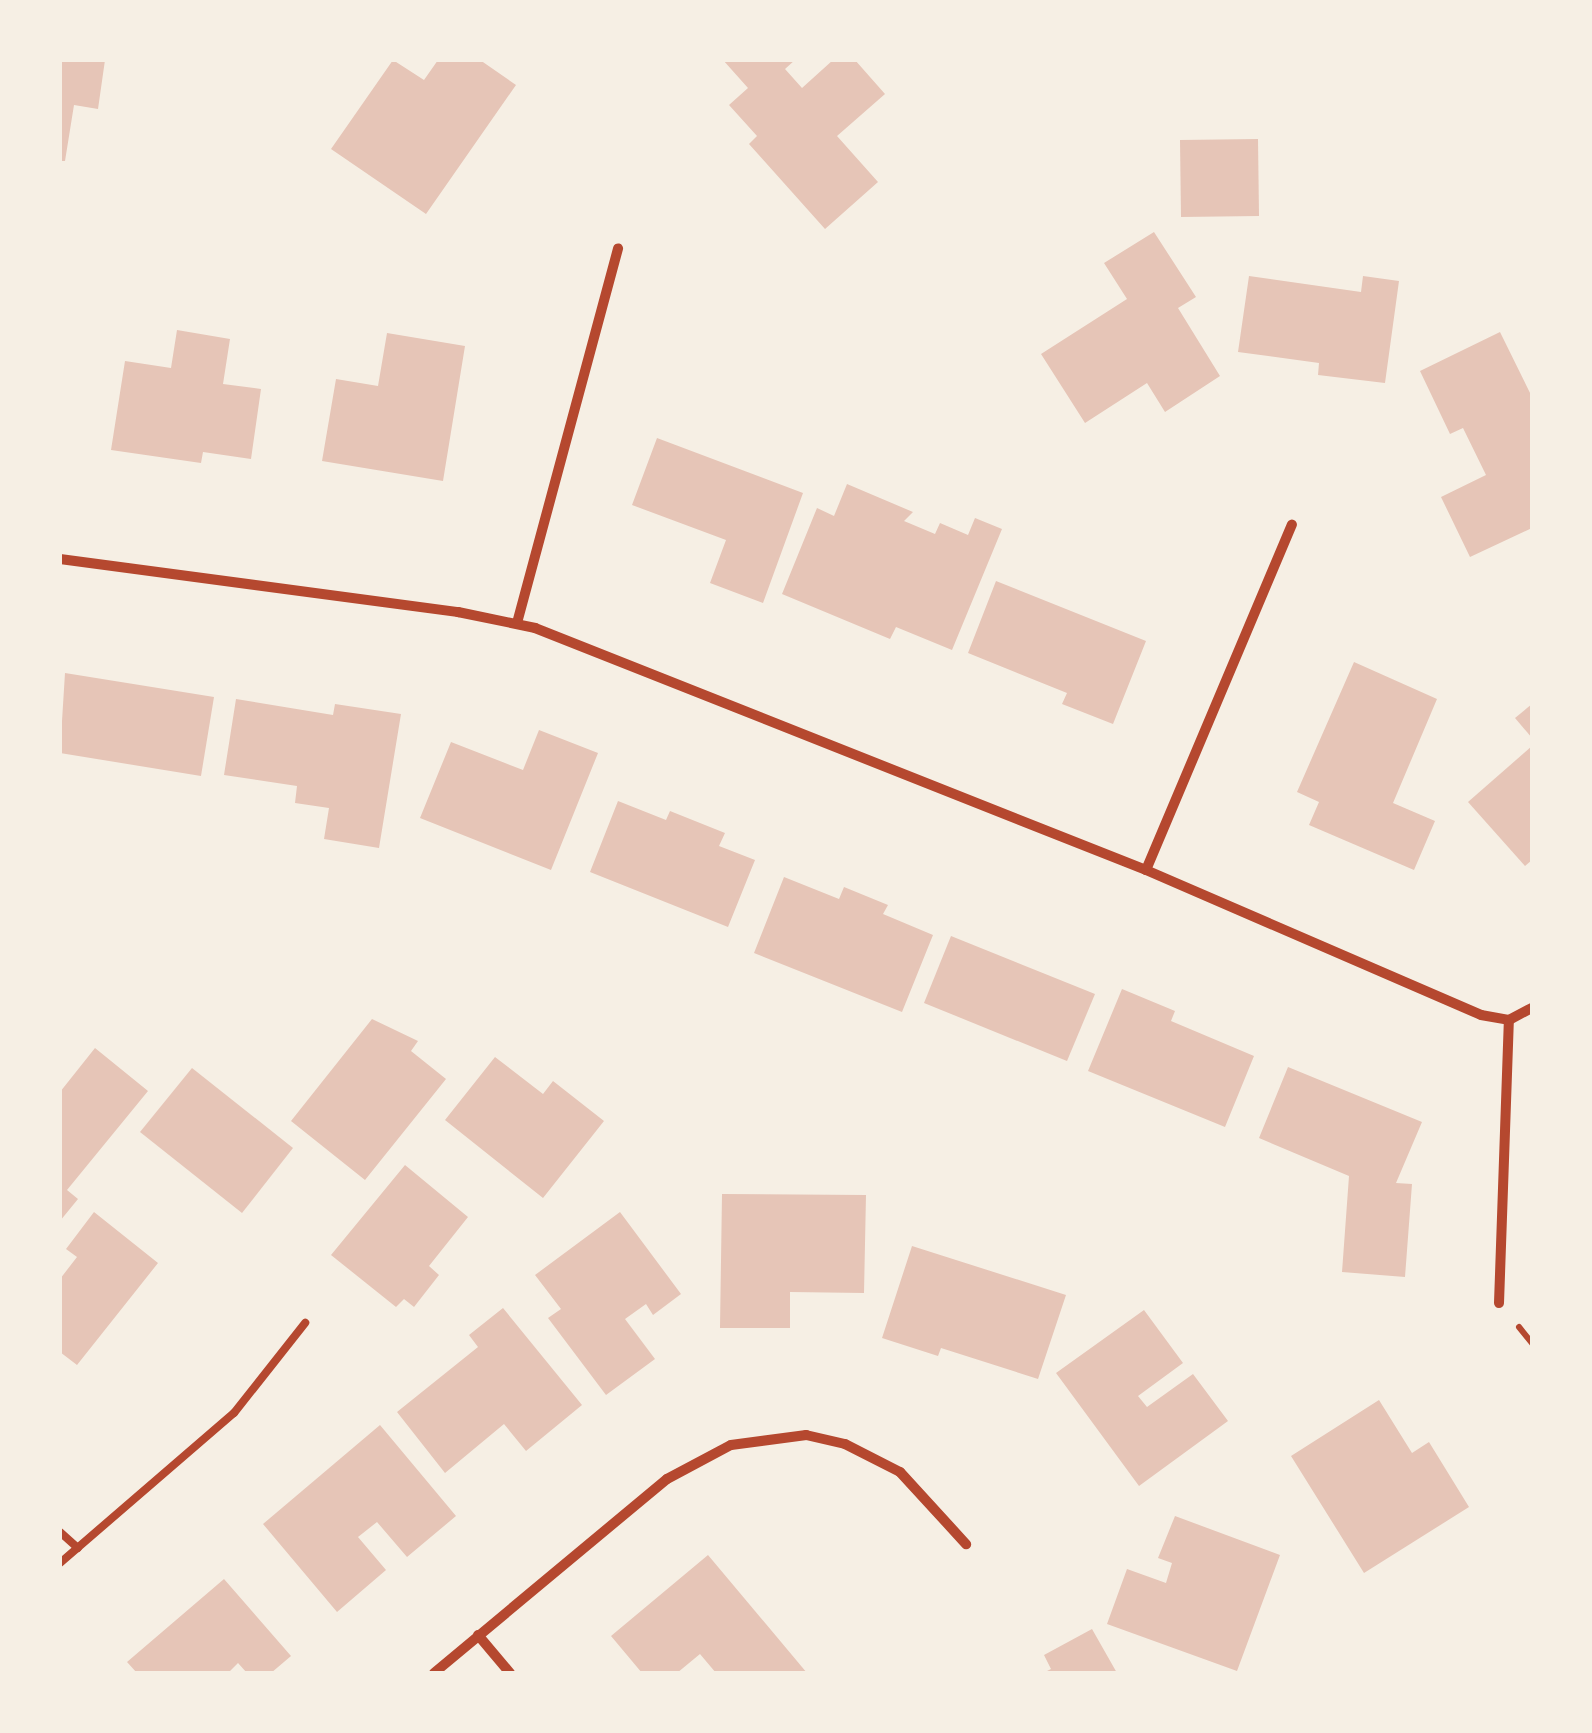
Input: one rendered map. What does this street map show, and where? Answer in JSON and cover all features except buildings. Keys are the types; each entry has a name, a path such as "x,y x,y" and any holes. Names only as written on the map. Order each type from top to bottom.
{"street":[{"path":"517,623 618,248"},
{"path":"1146,870 1292,525"},
{"path":"60,560 517,623 1146,870 1481,1016 1509,1020 1532,1008"},
{"path":"1499,1303 1509,1020"},
{"path":"434,1673 668,1479 731,1445 768,1436 806,1435 878,1458 924,1494 966,1544"},
{"path":"478,1635 510,1673"}],"lane":[{"path":"60,1564 234,1413 304,1324"},
{"path":"60,1532 78,1548"}]}
